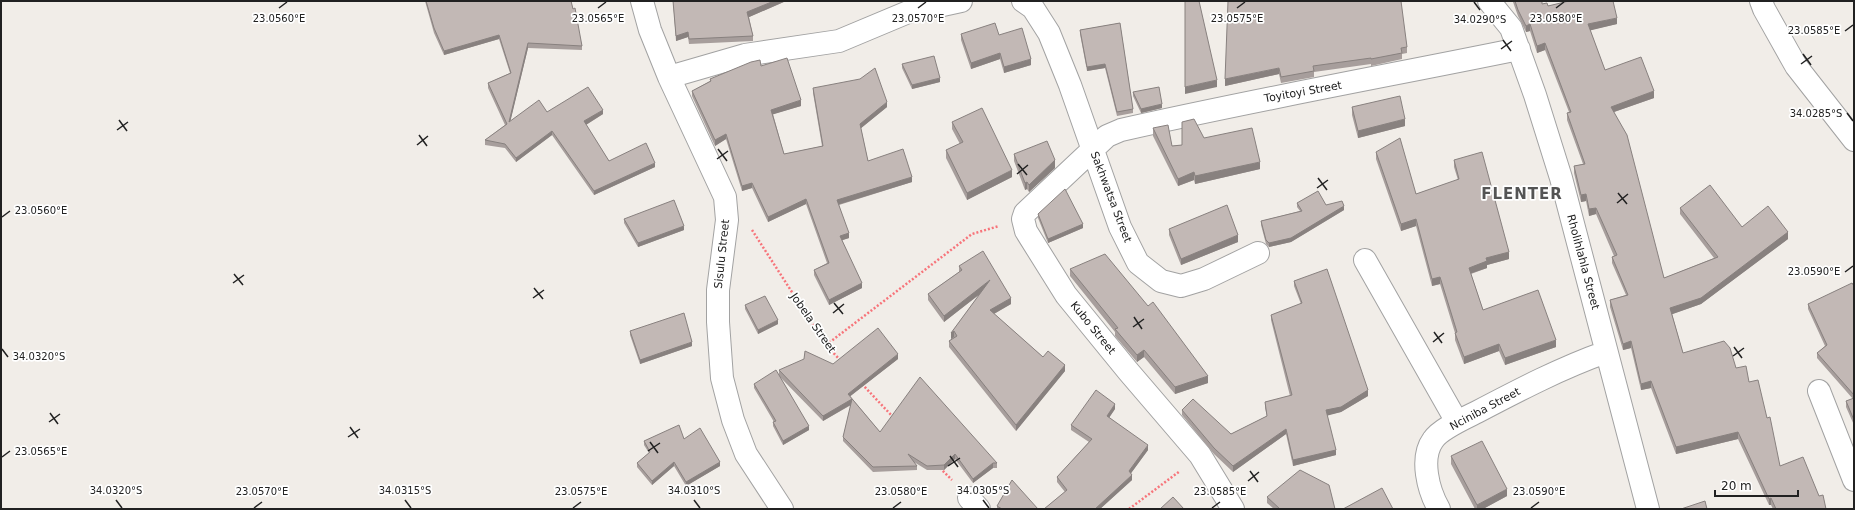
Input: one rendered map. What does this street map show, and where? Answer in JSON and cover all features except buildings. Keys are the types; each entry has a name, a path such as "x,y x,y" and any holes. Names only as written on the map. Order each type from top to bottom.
{"street":[{"name":"Sisulu Street","path":"642,1 650,30 668,77 725,197 727,220 718,290 718,322 722,378 733,420 746,454 782,509"},
{"path":"668,77 745,55 839,42 908,5 920,10 961,1"},
{"name":"Rholihlahla Street","path":"1489,1 1511,28 1561,178 1648,509"},
{"path":"1761,1 1764,10 1796,66 1854,140"},
{"name":"Sakhwatsa Street","path":"1028,4 1049,33 1120,227 1138,263 1161,281 1181,286 1204,280 1258,253"},
{"name":"Toyitoyi Street","path":"1093,150 1107,136 1121,130 1242,103 1519,49"},
{"path":"1023,219 1029,210 1093,150"},
{"name":"Kubo Street","path":"1023,219 1026,231 1066,295 1200,456 1233,509"},
{"path":"1365,260 1457,422"},
{"name":"Nciniba Street","path":"1438,509 1427,475 1425,458 1434,438 1457,422 1562,370 1606,352"},
{"path":"1819,392 1854,480"}],"path":[{"name":"Jobela Street","path":"725,197 748,224 826,345 842,362"},
{"path":"826,345 972,234 1023,219"},
{"path":"858,379 894,419"},
{"path":"1130,509 1200,456"},
{"path":"937,464 974,504"}],"district":[{"name":"FLENTER","path":"1522,194"}]}
